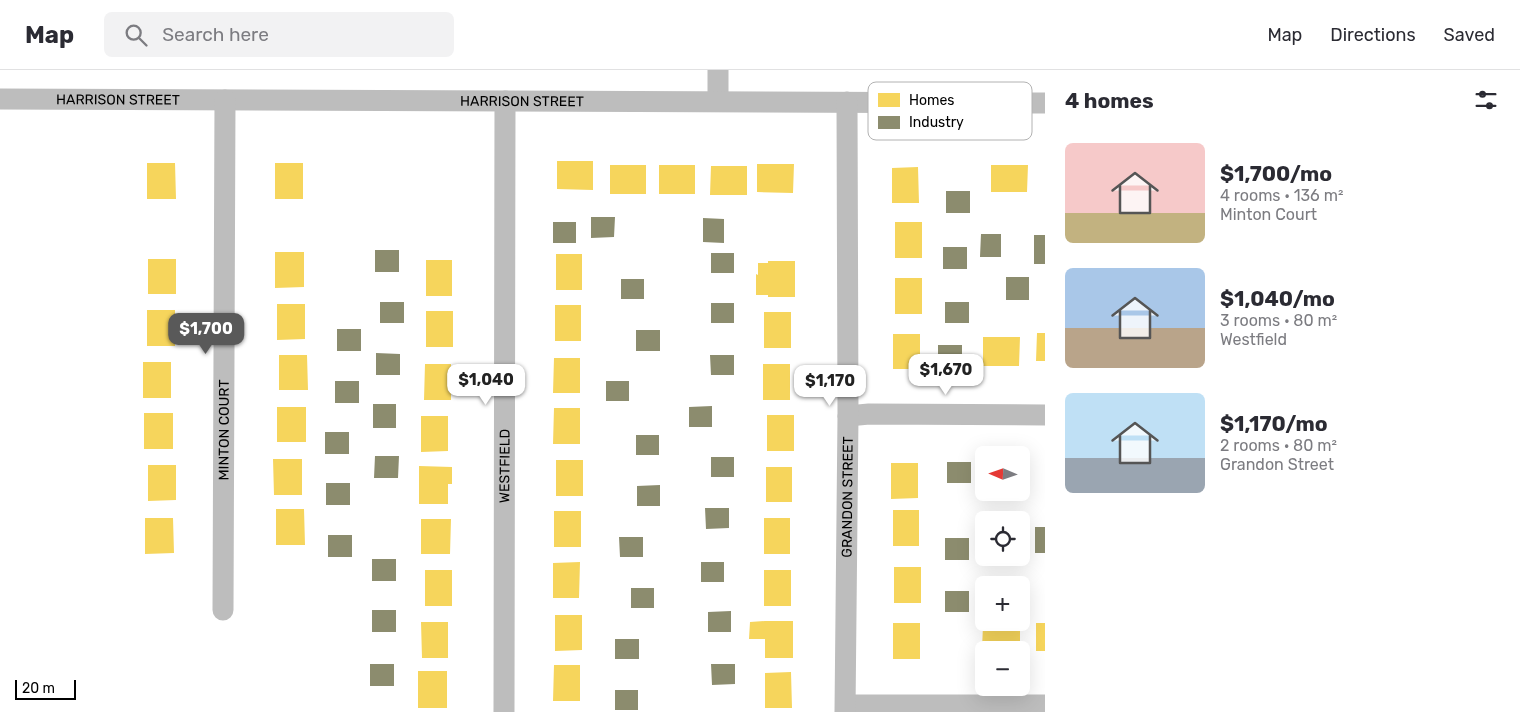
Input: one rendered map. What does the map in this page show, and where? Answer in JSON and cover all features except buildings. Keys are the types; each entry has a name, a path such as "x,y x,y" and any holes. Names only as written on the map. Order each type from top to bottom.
{"street":[{"path":"718,70 718,100"},
{"name":"HARRISON STREET","path":"0,99 868,102"},
{"name":"MINTON COURT","path":"223,610 225,100"},
{"name":"WESTFIELD","path":"504,712 505,101"},
{"name":"GRANDON STREET","path":"846,708 848,416 847,102"},
{"name":"HARRISON STREET","path":"1032,102 1045,102"},
{"path":"848,416 869,414 1045,415"},
{"path":"846,708 1045,705"}]}
